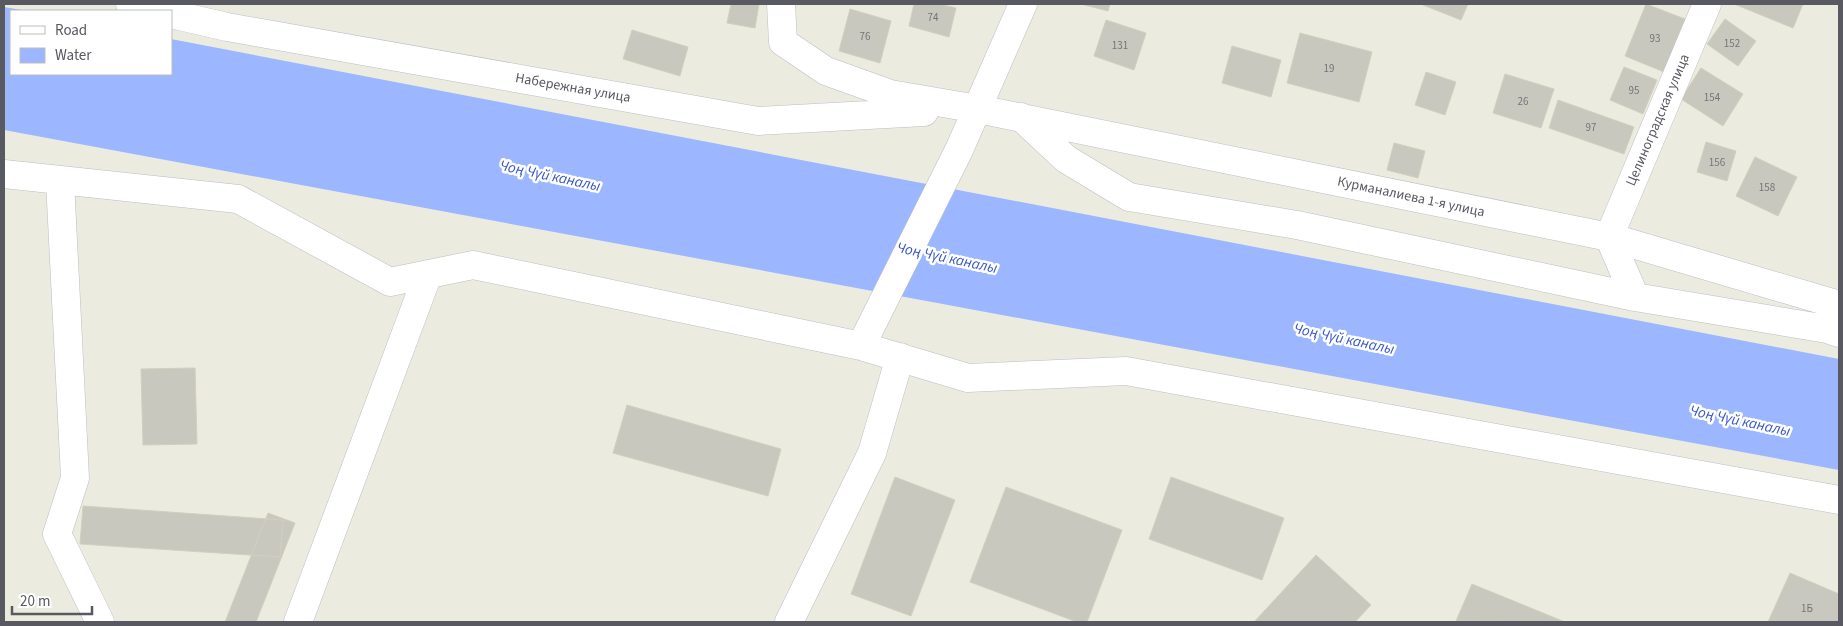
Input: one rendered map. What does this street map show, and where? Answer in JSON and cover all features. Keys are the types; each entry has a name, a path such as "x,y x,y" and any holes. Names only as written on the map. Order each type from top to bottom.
{"street":[{"path":"130,4 157,10"},
{"path":"781,4 783,42 826,71 890,94 978,108"},
{"path":"861,346 959,150 1023,4"},
{"name":"Целиноградская улица","path":"1609,237 1707,4"},
{"name":"Набережная улица","path":"172,14 226,27 758,121 978,108"},
{"name":"Курманалиева 1-я улица","path":"978,108 1609,237 1839,305"},
{"path":"1021,117 1066,159 1129,196 1298,225 1635,297 1827,328 1839,333"},
{"path":"4,174 238,199 390,282 473,265 861,346 968,378 1126,371 1839,500"},
{"path":"60,181 75,478 57,534 100,622"},
{"path":"1609,237 1635,297"},
{"path":"298,622 428,274"},
{"path":"789,622 872,453 900,357"}],"water":[{"name":"Чоң Чүй каналы","path":"4,7 22,10 10,10 10,75 172,75 172,39 1839,359 1839,470 4,130"}],"building":[{"path":"731,4 759,4 755,28 727,23"},
{"path":"914,4 939,4 956,8 949,37 909,26"},
{"path":"1081,4 1110,4 1108,11"},
{"path":"1423,4 1468,4 1461,20"},
{"path":"1646,4 1685,19 1664,72 1625,56"},
{"path":"1734,4 1803,4 1793,28"},
{"path":"850,9 891,21 880,63 839,51"},
{"path":"1725,19 1756,41 1738,66 1707,44"},
{"path":"1106,20 1146,33 1134,70 1094,56"},
{"path":"632,30 688,47 680,76 623,59"},
{"path":"1300,33 1372,52 1359,102 1287,83"},
{"path":"1232,46 1281,60 1271,97 1222,83"},
{"path":"1624,67 1657,80 1643,114 1610,100"},
{"path":"1701,68 1743,94 1723,126 1681,99"},
{"path":"1426,72 1456,82 1445,115 1415,105"},
{"path":"1505,74 1554,89 1541,128 1493,113"},
{"path":"1558,100 1634,127 1624,154 1549,128"},
{"path":"1706,142 1736,151 1727,181 1697,172"},
{"path":"1394,143 1425,151 1418,178 1387,170"},
{"path":"1755,157 1797,177 1778,216 1736,196"},
{"path":"195,368 197,444 143,445 141,369"},
{"path":"627,405 781,449 768,496 613,453"},
{"path":"895,477 955,500 911,616 851,594"},
{"path":"1171,477 1284,518 1262,580 1149,539"},
{"path":"1006,487 1122,530 1087,622 1077,622 970,582"},
{"path":"83,506 283,520 280,557 80,544"},
{"path":"268,513 295,523 256,622 225,622"},
{"path":"1316,555 1371,605 1355,622 1254,622"},
{"path":"1790,573 1839,594 1839,622 1768,622"},
{"path":"1472,584 1565,622 1456,621"}]}
